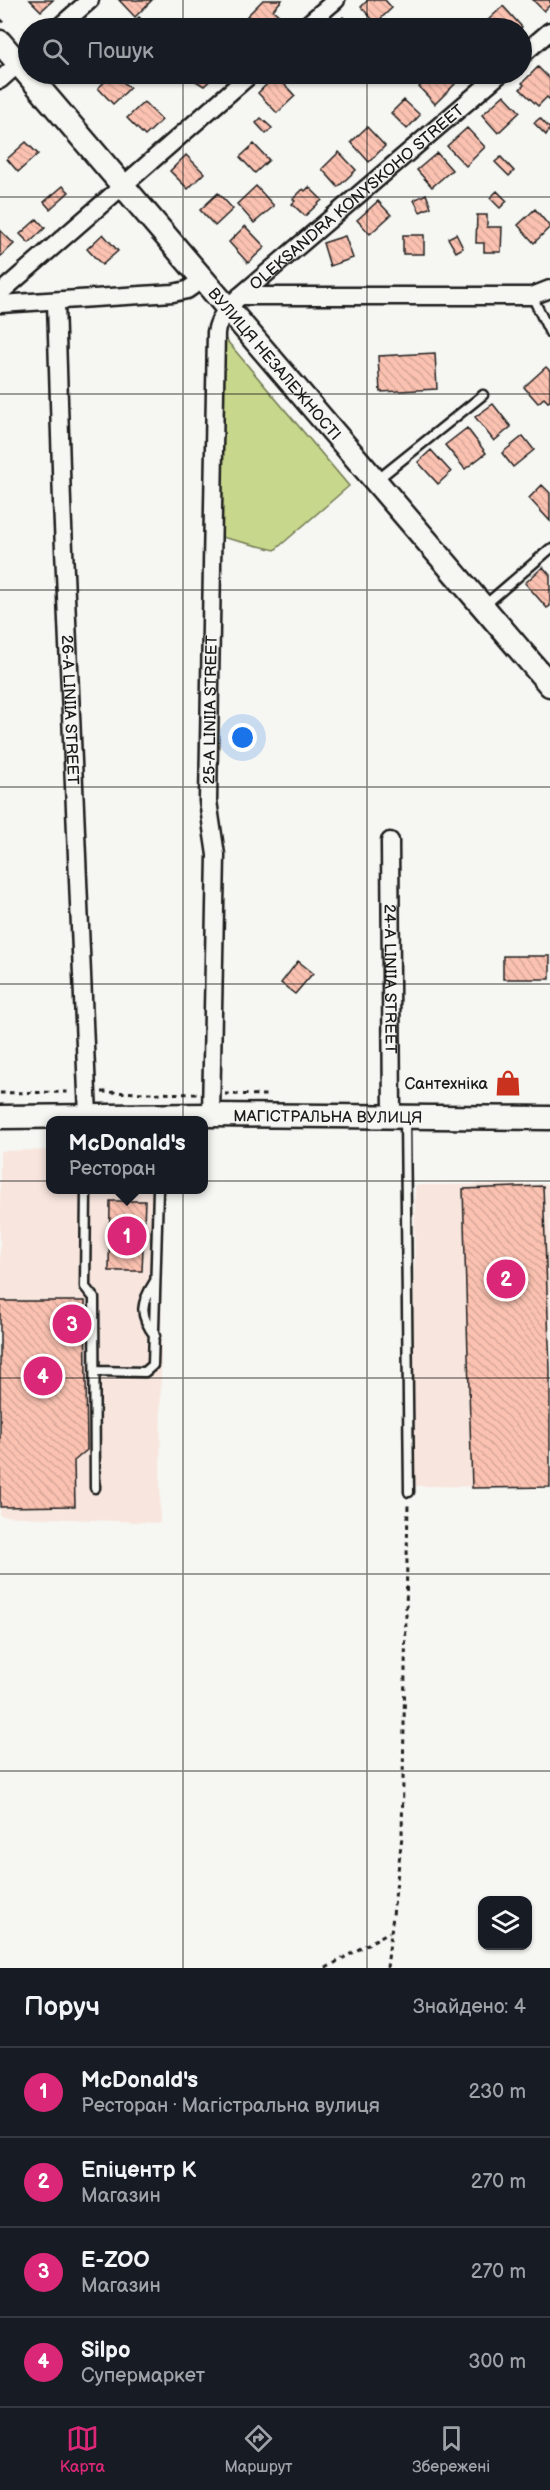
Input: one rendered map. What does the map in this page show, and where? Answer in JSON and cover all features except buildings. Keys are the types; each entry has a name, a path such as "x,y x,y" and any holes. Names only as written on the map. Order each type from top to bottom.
{"main road":[{"name":"ВУЛИЦЯ НЕЗАЛЕЖНОСТІ","path":"0,42 18,56"},
{"name":"ВУЛИЦЯ НЕЗАЛЕЖНОСТІ","path":"43,84 122,185 203,279 234,302 377,480 550,685"},
{"name":"МАГІСТРАЛЬНА ВУЛИЦЯ","path":"107,1116 211,1105 399,1117 550,1118"},
{"name":"МАГІСТРАЛЬНА ВУЛИЦЯ","path":"0,1117 46,1118"}],"street":[{"path":"69,18 90,0"},
{"path":"315,18 336,0"},
{"path":"532,46 550,31"},
{"path":"0,80 18,65"},
{"path":"0,293 239,84"},
{"name":"OLEKSANDRA KONYSKOHO STREET","path":"234,302 488,84"},
{"path":"0,304 173,293 187,290 203,279"},
{"path":"234,302 532,296 550,289"},
{"name":"26-A LINIIA STREET","path":"56,302 80,964 89,1092 88,1116"},
{"name":"25-A LINIIA STREET","path":"211,1105 216,855 208,801 216,332 234,302"},
{"name":"24-A LINIIA STREET","path":"390,842 399,1117"}],"lane":[{"path":"532,296 550,333"},
{"path":"377,480 483,395"},
{"path":"483,607 550,549"},
{"path":"399,1117 409,1492"},
{"path":"86,1194 85,1287 94,1298 95,1488"},
{"path":"95,1371 145,1372 150,1370 155,1359 158,1194"}],"path":[{"path":"0,1093 89,1092 211,1105 267,1095"},
{"path":"387,1968 389,1932 402,1836 409,1492"},
{"path":"326,1968 389,1932"}],"shaded area":[{"path":"46,1150 46,1194 162,1194 160,1523 0,1516 0,1151"},
{"path":"550,1184 550,1487 412,1486 415,1185"}],"green space":[{"path":"222,335 349,486 275,550 221,537"}],"place":[{"name":"Сантехніка","path":"508,1083"},
{"name":"McDonald's","path":"127,1236"},
{"name":"Епіцентр К","path":"506,1279"},
{"name":"E-ZOO","path":"72,1324"},
{"name":"Silpo","path":"43,1376"}]}
